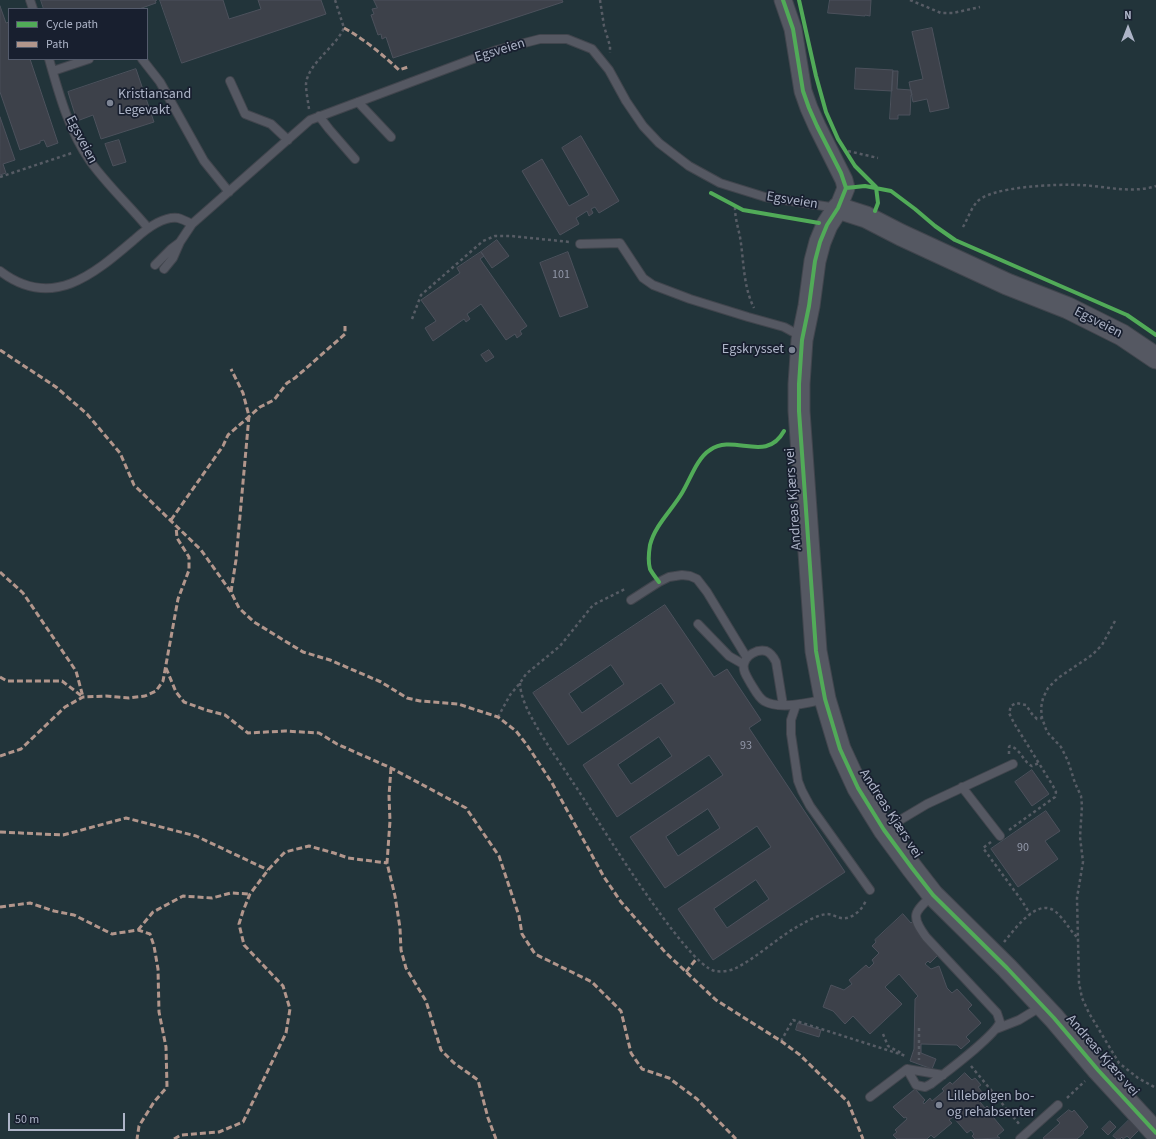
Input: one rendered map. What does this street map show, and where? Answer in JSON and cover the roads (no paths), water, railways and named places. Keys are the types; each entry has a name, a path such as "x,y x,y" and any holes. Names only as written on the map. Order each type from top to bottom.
{"street":[{"name":"Egsveien","path":"783,0 793,29 803,91 816,126 844,180 846,188 838,208 866,217 901,235 1007,284 1068,308 1122,335 1156,358"},
{"name":"Andreas Kjærs vei","path":"838,208 827,225 820,242 815,261 802,340 799,384 813,628 817,659 825,699 834,731 848,768 858,788 884,830 933,895 993,954 1054,1018 1098,1070 1156,1133"}],"lane":[{"name":"Egsveien","path":"180,242 192,224 310,120 497,50 540,39 567,39 592,49 609,70 626,101 643,126 659,143 689,166 720,183 764,197 838,208"},
{"name":"Egsveien","path":"49,60 59,94 82,148 98,171 148,228"},
{"path":"53,71 87,60"},
{"path":"143,60 160,82 204,161 229,192"},
{"path":"230,81 245,114 271,124 288,140"},
{"path":"358,102 391,137"},
{"path":"319,116 355,159"},
{"path":"0,271 15,281 31,287 55,288 67,285 89,275 108,262 148,228 157,223 177,218 192,224"},
{"path":"155,266 180,242"},
{"path":"164,269 173,258 180,242"},
{"path":"580,244 620,243 643,278 653,285 690,299 784,327 802,340"},
{"path":"631,600 669,577 682,575 697,579 707,592 745,661 744,670 747,677 765,702 796,706 825,699"},
{"path":"698,624 728,656 745,661"},
{"path":"745,661 753,653 760,651 766,651 773,657 777,666 783,705"},
{"path":"796,706 791,720 791,734 797,775 802,791 810,806 870,890"},
{"path":"884,830 927,804 1013,764"},
{"path":"962,788 1000,836"},
{"path":"907,1069 916,1085 925,1088 964,1058 996,1029 1000,1022 997,1013 926,937 916,923 917,911 933,895"},
{"path":"996,1029 1019,1020 1042,1006"},
{"path":"870,1097 907,1069 943,1075"},
{"path":"1020,1139 1058,1105"}],"place":[{"name":"Kristiansand Legevakt","path":"110,103"},
{"name":"Egskrysset","path":"792,350"},
{"name":"Lillebølgen bo- og rehabsenter","path":"939,1105"}]}
